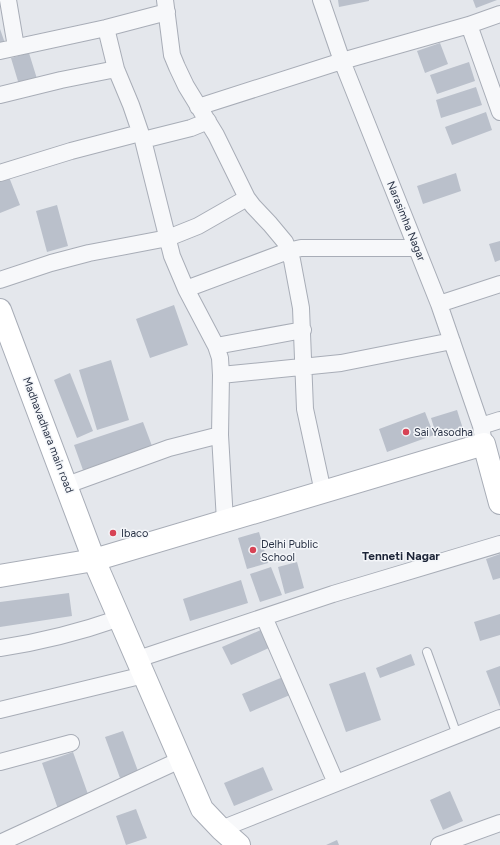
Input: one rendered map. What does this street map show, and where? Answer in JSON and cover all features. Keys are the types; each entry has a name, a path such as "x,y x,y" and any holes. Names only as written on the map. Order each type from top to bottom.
{"main road":[{"name":"Madhavadhara main road","path":"0,310 94,560 180,760 202,809 220,829 239,845"},
{"path":"0,576 94,560 323,492 482,435 500,503"}],"street":[{"path":"8,0 16,47"},
{"name":"Narasimha Nagar","path":"321,0 342,61 439,304 482,435"},
{"path":"0,51 106,28 166,6 172,55 186,86 208,121 247,198 285,242 292,260 301,308 303,330 302,367 305,409 323,492"},
{"path":"198,107 342,61 469,26 500,14"},
{"path":"469,26 500,112"},
{"path":"106,28 116,69 131,105 141,136 172,256 186,288 216,346 220,358 220,435 225,521"},
{"path":"0,95 61,80 116,69"},
{"path":"0,173 71,151 141,136 191,128 208,121"},
{"path":"0,280 51,263 89,253 168,238 198,226 247,198"},
{"path":"186,288 288,251 301,248 416,248"},
{"path":"439,304 500,284"},
{"path":"216,346 303,330"},
{"path":"221,375 342,363 452,341"},
{"path":"482,435 500,420"},
{"path":"67,485 169,448 220,435"},
{"path":"0,710 141,667 264,617 333,594 500,544"},
{"path":"264,617 336,783"},
{"path":"0,648 62,636 120,618"},
{"path":"220,829 500,718"},
{"path":"0,762 71,743"},
{"path":"0,843 180,760"},
{"path":"439,845 500,823"}],"lane":[{"path":"427,652 457,735"}],"building":[{"path":"338,0 369,0 369,1 339,7"},
{"path":"473,0 497,0 476,8"},
{"path":"0,29 6,46 0,48"},
{"path":"440,43 448,64 425,73 417,51"},
{"path":"29,53 38,82 20,88 11,58"},
{"path":"469,62 475,81 437,94 430,75"},
{"path":"476,87 482,105 441,118 436,100"},
{"path":"486,112 492,130 452,145 445,127"},
{"path":"456,173 461,191 423,204 417,186"},
{"path":"9,177 20,205 0,213 0,181"},
{"path":"57,205 68,246 47,252 36,211"},
{"path":"500,241 500,260 495,262 489,244"},
{"path":"174,305 188,345 150,358 136,319"},
{"path":"111,360 129,420 97,430 79,370"},
{"path":"70,373 93,431 77,438 54,380"},
{"path":"457,410 463,429 437,437 431,418"},
{"name":"Sai Yasodha","path":"425,412 434,435 387,452 379,429"},
{"path":"143,422 152,446 83,470 74,445"},
{"name":"Delhi Public School","path":"259,532 268,563 247,569 238,538"},
{"path":"500,554 500,578 493,580 486,559"},
{"path":"297,562 304,588 285,594 278,567"},
{"path":"271,567 282,595 260,602 250,574"},
{"path":"241,580 248,603 190,621 183,599"},
{"path":"69,593 72,616 0,627 0,602"},
{"path":"500,614 500,635 480,641 474,622"},
{"path":"263,629 271,647 231,665 222,647"},
{"path":"411,654 415,665 380,678 376,668"},
{"path":"500,666 500,707 486,671"},
{"path":"365,672 381,720 346,732 329,684"},
{"path":"283,677 290,695 250,712 242,694"},
{"path":"123,731 138,771 120,778 105,737"},
{"path":"73,752 89,797 58,809 42,763"},
{"path":"263,767 273,790 234,806 224,783"},
{"path":"450,791 463,821 443,830 430,800"},
{"path":"136,809 147,838 126,845 116,816"},
{"path":"337,840 339,845 326,845"}],"place":[{"name":"Sai Yasodha","path":"406,432"},
{"name":"Ibaco","path":"113,533"},
{"name":"Delhi Public School","path":"253,550"}],"district":[{"name":"Tenneti Nagar","path":"401,556"}]}
